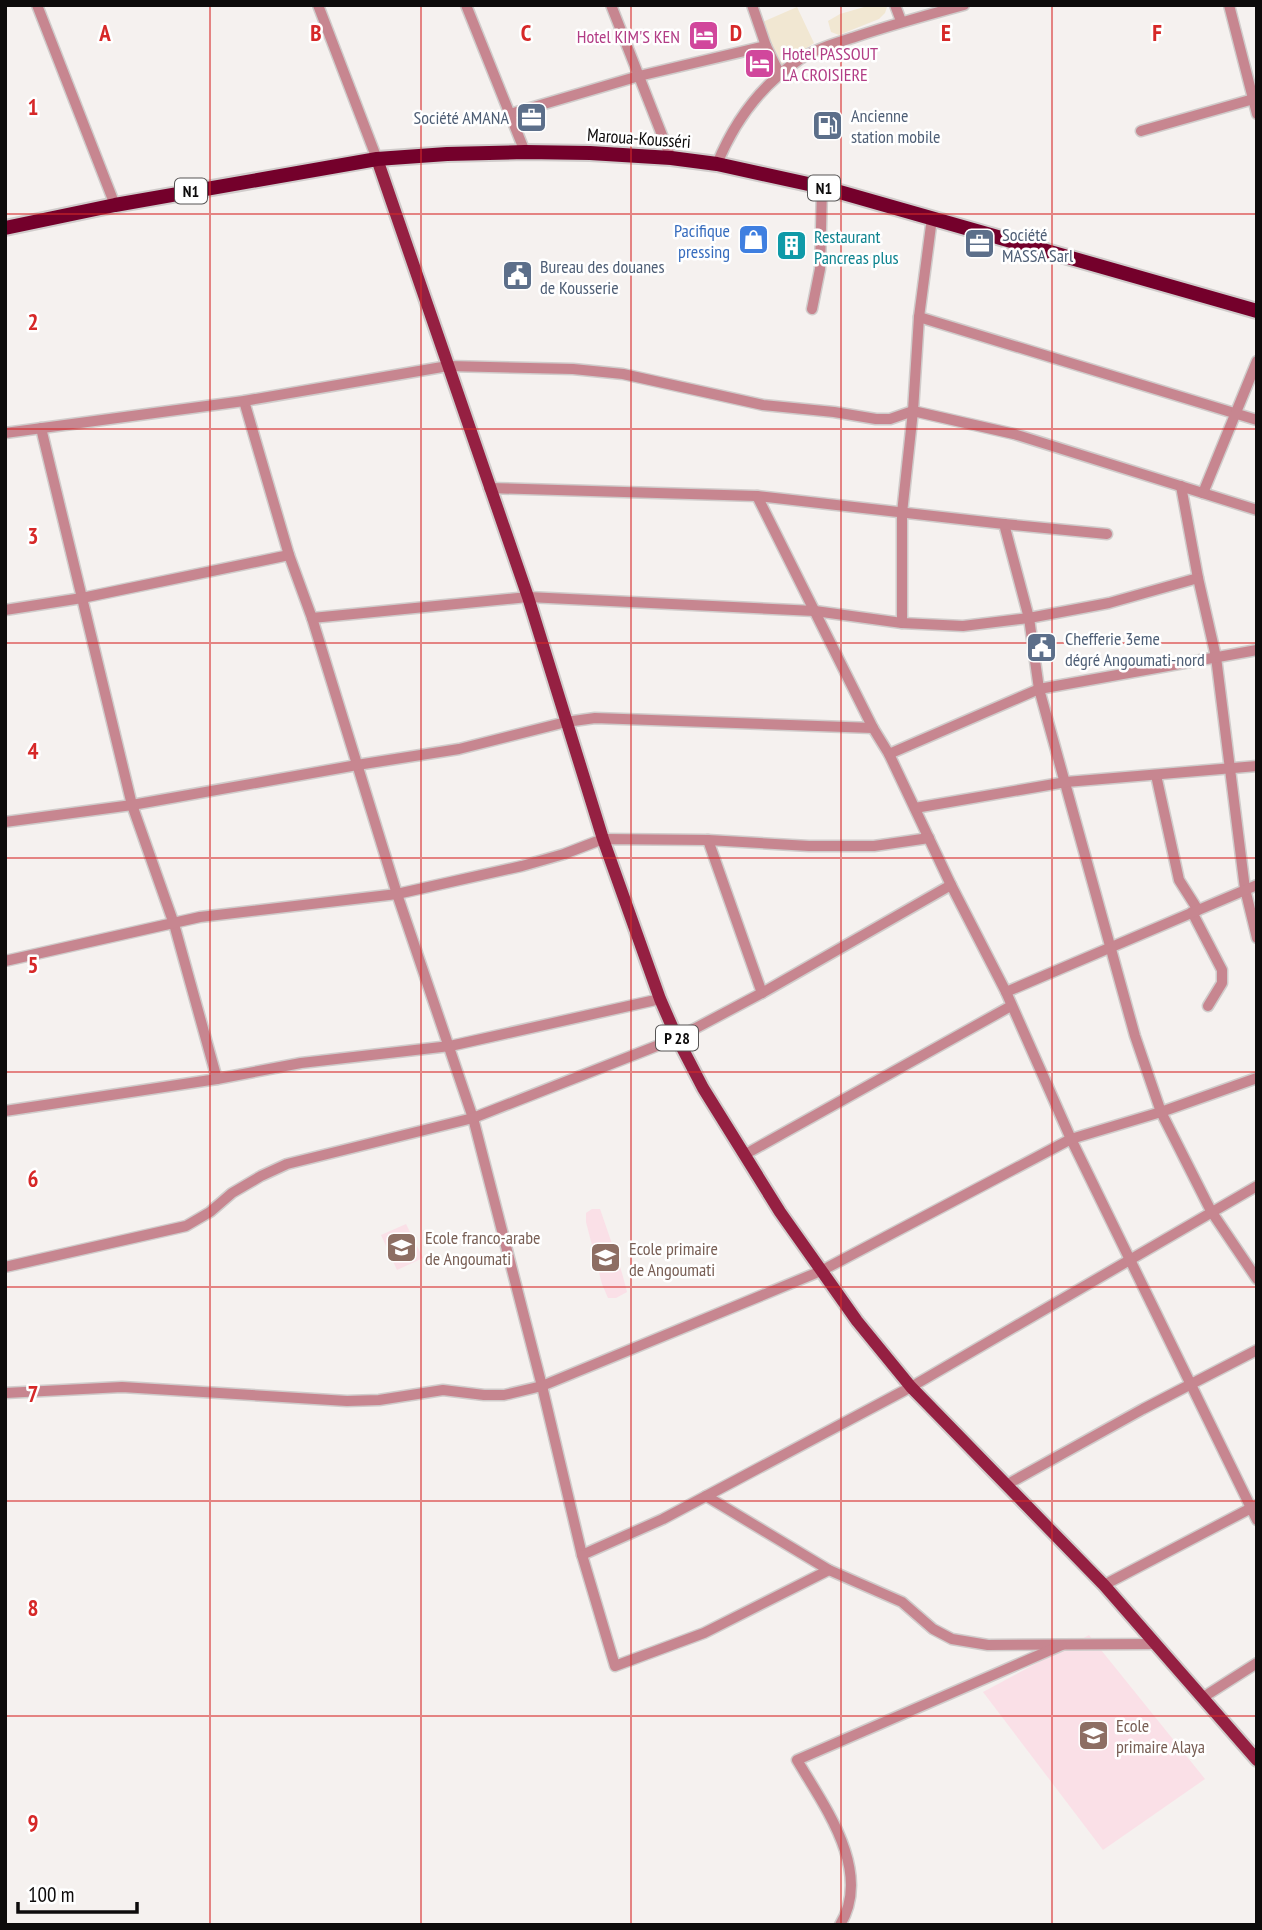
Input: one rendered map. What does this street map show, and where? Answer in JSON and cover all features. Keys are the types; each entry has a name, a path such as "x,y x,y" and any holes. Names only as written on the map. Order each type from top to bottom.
{"highway":[{"name":"Maroua-Kousséri","path":"5,228 115,205 377,159 525,152 671,158 718,164 822,187 1257,311"}],"main road":[{"name":"P 28","path":"377,159 528,597 603,839 660,999 703,1088 780,1212 857,1321 911,1387 1104,1585 1257,1760"}],"street":[{"path":"37,5 115,205"},
{"path":"318,5 377,159"},
{"path":"466,5 525,152"},
{"path":"611,5 671,158"},
{"path":"752,5 766,46 780,75"},
{"path":"894,5 901,21"},
{"path":"718,164 726,143 745,111 801,58 827,46 901,21 964,5"},
{"path":"1229,5 1257,114"},
{"path":"510,114 639,76 766,46"},
{"path":"1141,131 1255,99"},
{"path":"812,309 820,269 822,187"},
{"path":"902,623 902,513 913,411 919,317 932,218"},
{"path":"919,317 1257,420"},
{"path":"1203,493 1257,361"},
{"path":"5,433 244,401 448,366 573,369 623,374 763,405 876,419 890,419 913,411 1014,434 1257,510"},
{"path":"244,401 289,555 312,618 397,894 473,1118 582,1555 615,1666 704,1633 829,1570"},
{"path":"41,428 132,805 174,924 217,1079"},
{"path":"1181,486 1216,657 1245,889 1257,938"},
{"path":"489,488 757,496 1107,534"},
{"path":"757,496 873,728 889,754 951,886 1006,992 1071,1139 1254,1507 1257,1520"},
{"path":"1004,524 1029,618 1039,689 1135,1036 1161,1112 1211,1211 1257,1279"},
{"path":"5,610 82,598 289,555"},
{"path":"312,618 528,597 815,611 902,623 963,626 1029,618 1110,603 1198,578"},
{"path":"889,754 1039,689 1257,650"},
{"path":"5,822 132,805 459,749 566,722 594,718 873,728"},
{"path":"915,808 1066,782 1257,766"},
{"path":"1156,775 1179,880 1222,970 1222,983 1208,1006"},
{"path":"5,961 200,917 397,894 522,866 603,839 708,839 809,846 874,846 929,838"},
{"path":"708,839 762,993"},
{"path":"1006,992 1257,885"},
{"path":"5,1267 186,1226 210,1212 232,1193 287,1164 473,1118 677,1038 951,886"},
{"path":"5,1111 217,1079 301,1063 450,1046 660,999"},
{"path":"744,1155 1011,1006"},
{"path":"5,1393 122,1387 347,1401 379,1400 443,1390 504,1395 542,1386 821,1270 1071,1139 1161,1112 1257,1078"},
{"path":"582,1555 663,1519 911,1387 1257,1186"},
{"path":"1006,1485 1191,1383 1257,1350"},
{"path":"706,1496 829,1570 902,1602 933,1629 952,1639 988,1645 1154,1644"},
{"path":"1104,1585 1254,1507"},
{"path":"840,1925 846,1915 850,1897 849,1867 838,1830 797,1760 1066,1643"},
{"path":"1202,1698 1257,1663"}],"shaded area":[{"path":"871,5 887,7 885,13 879,19 839,35 831,32 828,21 840,14"},
{"path":"797,7 814,43 775,69 760,23"},
{"name":"Ecole primaire de Angoumati","path":"592,1209 600,1209 622,1273 627,1292 616,1298 608,1298 602,1284 586,1222 586,1213"},
{"name":"Ecole franco-arabe de Angoumati","path":"406,1224 423,1258 397,1270 381,1235"},
{"name":"Ecole primaire Alaya","path":"1089,1635 1205,1779 1103,1850 983,1692"}],"place":[{"name":"Hotel KIM'S KEN","path":"703,36"},
{"name":"Hotel PASSOUT LA CROISIERE","path":"759,63"},
{"name":"Société AMANA","path":"532,117"},
{"name":"Ancienne station mobile","path":"828,125"},
{"name":"Pacifique pressing","path":"753,240"},
{"name":"Société MASSA Sarl","path":"979,244"},
{"name":"Restaurant Pancreas plus","path":"791,246"},
{"name":"Bureau des douanes de Kousserie","path":"517,276"},
{"name":"Chefferie 3eme dégré Angoumati-nord","path":"1042,648"},
{"name":"Ecole franco-arabe de Angoumati","path":"402,1247"},
{"name":"Ecole primaire de Angoumati","path":"606,1258"},
{"name":"Ecole primaire Alaya","path":"1093,1735"}]}
